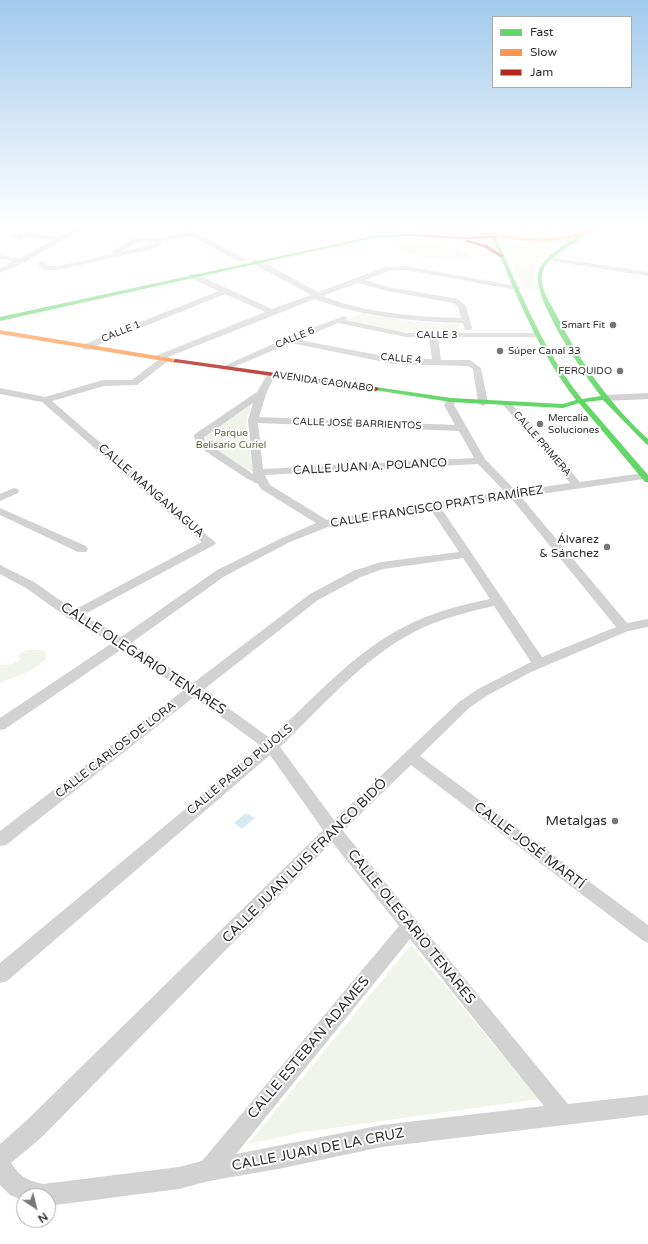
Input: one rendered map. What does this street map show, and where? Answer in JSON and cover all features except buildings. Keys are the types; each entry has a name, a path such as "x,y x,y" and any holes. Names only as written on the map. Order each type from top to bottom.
{"main road":[{"path":"0,313 128,284"},
{"path":"0,319 157,284"},
{"path":"515,284 535,331 579,402 645,478"},
{"path":"541,284 542,292 583,370 604,398 635,432 648,443"},
{"path":"535,331 559,326"},
{"name":"AVENIDA CAONABO","path":"0,332 162,359 451,400 483,403 563,406 604,398"}],"street":[{"path":"210,284 272,312"},
{"path":"295,284 330,302 424,320 465,321"},
{"path":"45,400 103,383 134,383 162,359 272,312 347,284"},
{"path":"370,284 383,288 455,301 462,306 465,321 470,334"},
{"path":"495,284 517,288"},
{"name":"CALLE 1","path":"85,347 224,291"},
{"name":"CALLE 6","path":"226,367 364,309"},
{"name":"CALLE 3","path":"338,321 394,334 433,335 535,331"},
{"path":"433,335 437,362"},
{"name":"CALLE 4","path":"289,340 394,361 462,362 475,365 477,368 483,403"},
{"path":"271,375 262,394 253,420 260,477 265,487 325,524"},
{"name":"CALLE MANGANAGUA","path":"3,394 45,400 210,543 73,616"},
{"path":"260,477 250,476 206,447 200,442 199,436 262,394"},
{"name":"AVENIDA CAONABO","path":"604,398 648,396"},
{"path":"451,400 449,404 481,461 513,494 624,628"},
{"name":"CALLE PRIMERA","path":"507,404 577,485"},
{"name":"CALLE JOSÉ BARRIENTOS","path":"253,420 462,428"},
{"name":"CALLE JUAN A. POLANCO","path":"260,477 481,461"},
{"name":"CALLE FRANCISCO PRATS RAMÍREZ","path":"0,725 122,643 221,573 286,540 325,524 513,494 577,485 645,478"},
{"path":"0,498 14,491"},
{"path":"434,506 540,664"},
{"path":"0,511 82,549"},
{"name":"CALLE CARLOS DE LORA","path":"0,840 314,597 357,574 381,566 467,554"},
{"name":"CALLE OLEGARIO TENARES","path":"1,571 30,585 73,616 122,643 194,690 271,746 333,831 563,1114"},
{"name":"CALLE PABLO PUJOLS","path":"0,975 185,816 271,746 356,666 379,648 399,635 439,615 498,601"},
{"name":"CALLE JUAN LUIS FRANCO BIDÓ","path":"0,1158 34,1129 333,831 464,705 500,683 540,664 624,628 648,623"},
{"name":"CALLE JOSÉ MARTÍ","path":"410,757 648,935"},
{"name":"CALLE ESTEBAN ADAMES","path":"209,1170 410,926"},
{"name":"CALLE JUAN DE LA CRUZ","path":"0,1166 9,1181 23,1191 43,1195 179,1178 209,1170 278,1158 382,1136 648,1105"}],"green space":[{"path":"523,284 533,284 533,290 526,291"},
{"path":"363,313 416,322 459,324 460,333 401,332 342,322"},
{"name":"Parque Belisario Curiel","path":"251,405 246,422 253,471 247,470 207,443 205,434"},
{"path":"27,650 40,650 45,652 46,658 42,663 31,670 0,683 0,665 8,665 16,662 20,659 19,654"},
{"path":"411,945 539,1099 304,1132 248,1144"}],"shaded area":[{"path":"246,813 255,818 242,829 234,823"}],"traffic: fast":[{"path":"0,319 159,284"},
{"path":"514,284 537,335 548,355 588,411 648,480"},
{"path":"540,284 545,299 572,351 606,399 648,443"},
{"path":"376,389 451,400 563,406 579,401 604,398"}],"traffic: slow":[{"path":"0,332 176,361"}],"traffic: jam":[{"path":"176,361 376,389"}],"place":[{"name":"Smart Fit","path":"613,325"},
{"name":"Súper Canal 33","path":"500,351"},
{"name":"FERQUIDO","path":"620,371"},
{"name":"Mercalia Soluciones","path":"540,424"},
{"name":"Álvarez & Sánchez","path":"607,547"},
{"name":"Metalgas","path":"615,821"}]}
